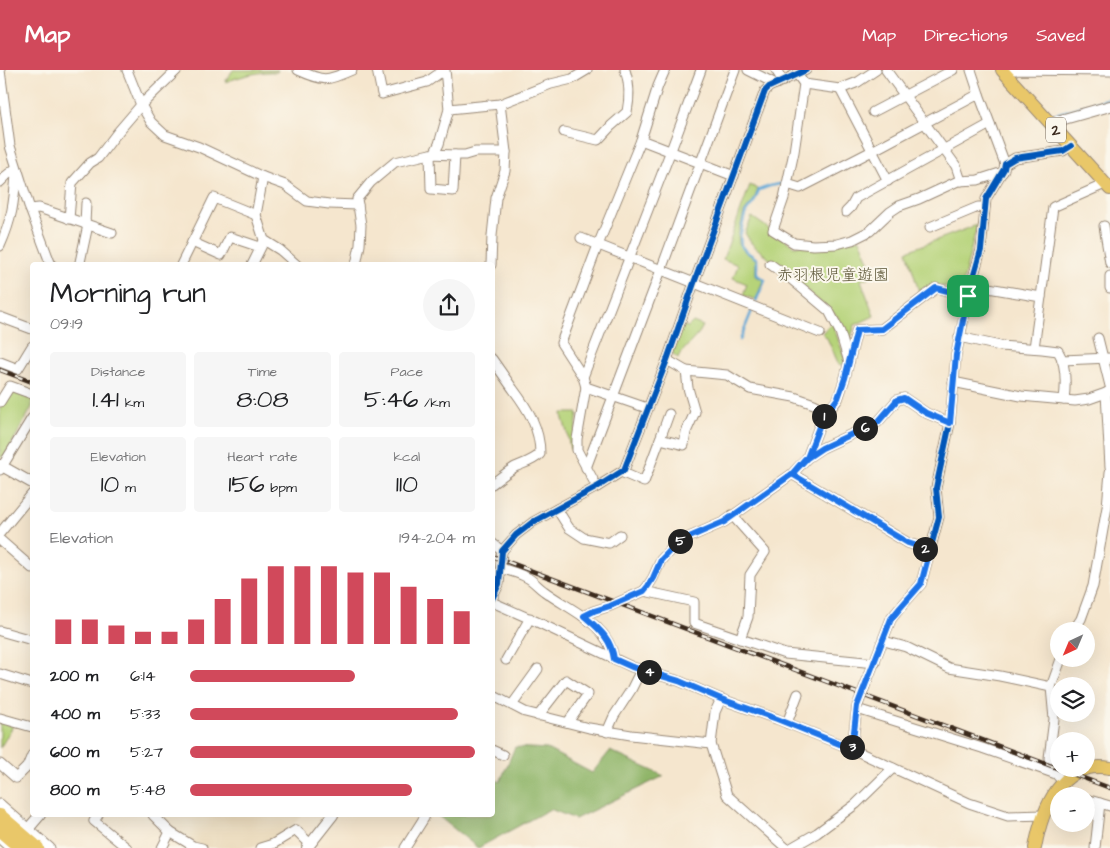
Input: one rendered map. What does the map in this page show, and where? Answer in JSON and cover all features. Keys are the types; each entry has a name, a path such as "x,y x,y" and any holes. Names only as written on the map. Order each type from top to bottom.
{"highway":[{"path":"0,816 37,848"},
{"path":"0,830 21,848"}],"main road":[{"name":"2","path":"1004,71 1107,186"},
{"path":"1095,768 1110,768"},
{"path":"1059,787 1070,777"},
{"path":"1035,848 1050,806"}],"street":[{"path":"0,70 10,146 49,262"},
{"path":"3,84 9,70"},
{"path":"127,70 141,105 151,122 165,135 199,147 263,177 285,185 307,201 358,206"},
{"path":"68,218 72,183 90,162 98,158 141,105 177,70"},
{"path":"298,70 324,79 333,78 352,70"},
{"path":"377,70 382,94 427,82 444,70 449,109 439,144 432,154 431,188 453,191 455,155"},
{"path":"449,109 500,104 535,90 572,79 587,70"},
{"path":"564,132 598,140 627,112 629,100 628,81 625,70"},
{"path":"648,408 614,396 584,382 561,343 598,245 641,140 665,70"},
{"path":"597,487 577,450 584,382 701,70"},
{"path":"586,468 735,70"},
{"path":"748,70 780,83"},
{"path":"776,70 780,83"},
{"path":"495,593 499,584 502,551 516,535 624,470 667,360 766,91 769,87 806,70"},
{"path":"804,84 840,89 858,82 876,70"},
{"path":"886,70 956,166 961,181"},
{"path":"873,112 953,70"},
{"path":"852,749 857,708 865,686 891,619 921,584 939,517 936,488 950,423 959,338 981,250 986,199 1004,168 971,70"},
{"path":"1004,71 1110,71"},
{"path":"797,74 804,84 794,152 784,198 773,230 794,243 813,245 837,244 852,240 870,231 899,206 958,181 978,180 1004,168 1015,158 1063,151 1071,146"},
{"path":"840,89 888,181"},
{"path":"787,184 800,188 979,94"},
{"path":"491,262 496,198 505,171 506,152 500,104"},
{"path":"1050,123 1110,106"},
{"path":"846,212 852,207 856,198 990,124"},
{"path":"641,140 670,153 734,176"},
{"path":"0,146 10,146"},
{"path":"357,262 361,225 357,199 370,182 396,162 432,154 465,155 475,152 506,152"},
{"path":"0,182 16,168"},
{"path":"0,246 3,230 14,206 16,168"},
{"path":"253,262 262,244 256,215 263,177"},
{"path":"1034,348 1053,206 1107,186"},
{"path":"182,262 214,198 256,215"},
{"path":"80,262 86,224 86,203"},
{"path":"930,227 978,207 985,207"},
{"path":"30,209 39,208 112,233"},
{"path":"1104,226 1110,263"},
{"path":"192,242 221,255 230,237 280,250 292,262"},
{"path":"581,238 820,333"},
{"path":"770,264 829,310 840,332 849,362"},
{"path":"1110,276 1110,288"},
{"path":"971,285 1040,296"},
{"path":"807,458 822,419 838,398 857,330 882,329 936,288 968,296"},
{"path":"0,316 30,328"},
{"path":"959,338 1000,346 1058,351 1062,360 1066,385 1064,400"},
{"path":"1098,338 1107,358 1110,467"},
{"path":"0,362 18,369 30,349"},
{"path":"1062,360 1107,358"},
{"path":"667,360 686,371 727,375 750,389 794,397 828,411"},
{"path":"495,363 524,403 533,420 540,443 540,454 495,482"},
{"path":"660,439 684,445 686,432 695,412 688,388 686,371"},
{"path":"953,382 1020,396 1082,401 1109,390"},
{"path":"0,402 10,386 30,393"},
{"path":"584,616 644,591 653,578 661,560 678,542 724,522 792,474 807,458 822,448 878,422 897,400 904,398 926,413 950,423"},
{"path":"620,472 644,482 669,414"},
{"path":"30,421 1,467 30,483"},
{"path":"1079,622 1093,586 1109,507 1110,472"},
{"path":"792,474 908,543 930,550"},
{"path":"0,533 30,496"},
{"path":"557,509 569,528 584,538 609,543 620,535"},
{"path":"732,515 764,552 750,575 748,617 740,639"},
{"path":"0,540 30,566"},
{"path":"495,545 502,551"},
{"path":"501,568 527,577 544,591 584,616 608,640 613,649 614,659"},
{"path":"644,591 694,602 694,623 785,654 875,663"},
{"path":"495,601 632,667 679,681 852,749 969,803 1008,816 1050,806"},
{"path":"506,660 530,618"},
{"path":"0,630 30,639"},
{"path":"884,641 906,647 949,668 1050,687"},
{"path":"512,705 538,669"},
{"path":"607,732 640,670"},
{"path":"0,674 30,683"},
{"path":"538,716 566,680 588,694 568,722"},
{"path":"787,723 798,694"},
{"path":"495,696 525,712 607,732 711,744"},
{"path":"721,699 715,712 711,744 727,795 786,848"},
{"path":"857,708 1056,774 1063,782"},
{"path":"0,718 30,727"},
{"path":"495,751 503,755"},
{"path":"0,764 16,778 26,767 30,759"},
{"path":"791,848 817,833 856,804 894,768"},
{"path":"1095,802 1110,806"},
{"path":"1095,848 1100,803"},
{"path":"0,804 50,848"},
{"path":"28,829 38,817"},
{"path":"97,817 94,821 127,848"},
{"path":"155,817 170,832 193,846 202,848"},
{"path":"260,848 273,844 296,830 309,846 331,817"},
{"path":"405,848 424,817"},
{"path":"162,848 170,832"},
{"path":"0,839 10,848"}],"shaded area":[{"path":"161,817 300,817 289,829 269,841 241,848 210,848 178,834"}],"green space":[{"path":"233,70 278,70 277,72 251,74 225,82"},
{"path":"750,185 758,189 753,202 744,212 738,235 739,244 745,252 756,259 756,276 763,280 756,300 743,295 747,284 733,278 738,265 723,259"},
{"name":"赤羽根児童遊園","path":"752,217 794,246 860,239 875,275 861,280 874,316 855,325 849,343 838,317 752,244 745,233"},
{"path":"977,225 961,290 937,285 919,292 907,251"},
{"path":"693,322 703,326 678,358 672,353 682,325 688,327"},
{"path":"832,322 847,364 839,365 827,338 822,333"},
{"path":"14,390 30,397 30,411 5,456 0,457 0,408 9,393"},
{"path":"562,413 578,413 573,449 570,449"},
{"path":"0,722 13,726 0,748"},
{"path":"515,747 547,749 592,773 610,751 664,776 575,819 550,809 478,848 439,817 495,817 495,779 500,782"}],"waterway":[{"path":"1055,114 1110,98"},
{"path":"756,301 765,280 757,275 757,259 741,246 740,236 744,218 759,190 785,183"},
{"path":"740,340 753,308"}],"railway":[{"path":"0,370 30,381"},
{"path":"495,557 1110,788"}],"cycle path":[{"path":"495,593 499,584 502,551 516,535 533,522 624,470 667,360 765,91 769,87 806,70"},
{"path":"852,749 857,707 891,619 921,584 939,517 936,488 950,423 956,355 971,285 981,250 986,199 1004,169 1005,164 1015,158 1063,151 1071,146"}],"route":[{"path":"968,296 936,288 882,329 857,330 838,398 822,419 807,458 792,474 908,543 930,550 921,584 891,619 857,706 852,749 679,681 632,667 614,659 613,649 608,640 584,616 644,591 653,578 661,560 678,542 724,522 792,474 805,459 807,458 822,448 878,422 897,400 904,398 926,413 950,423 956,355 968,296"}]}
